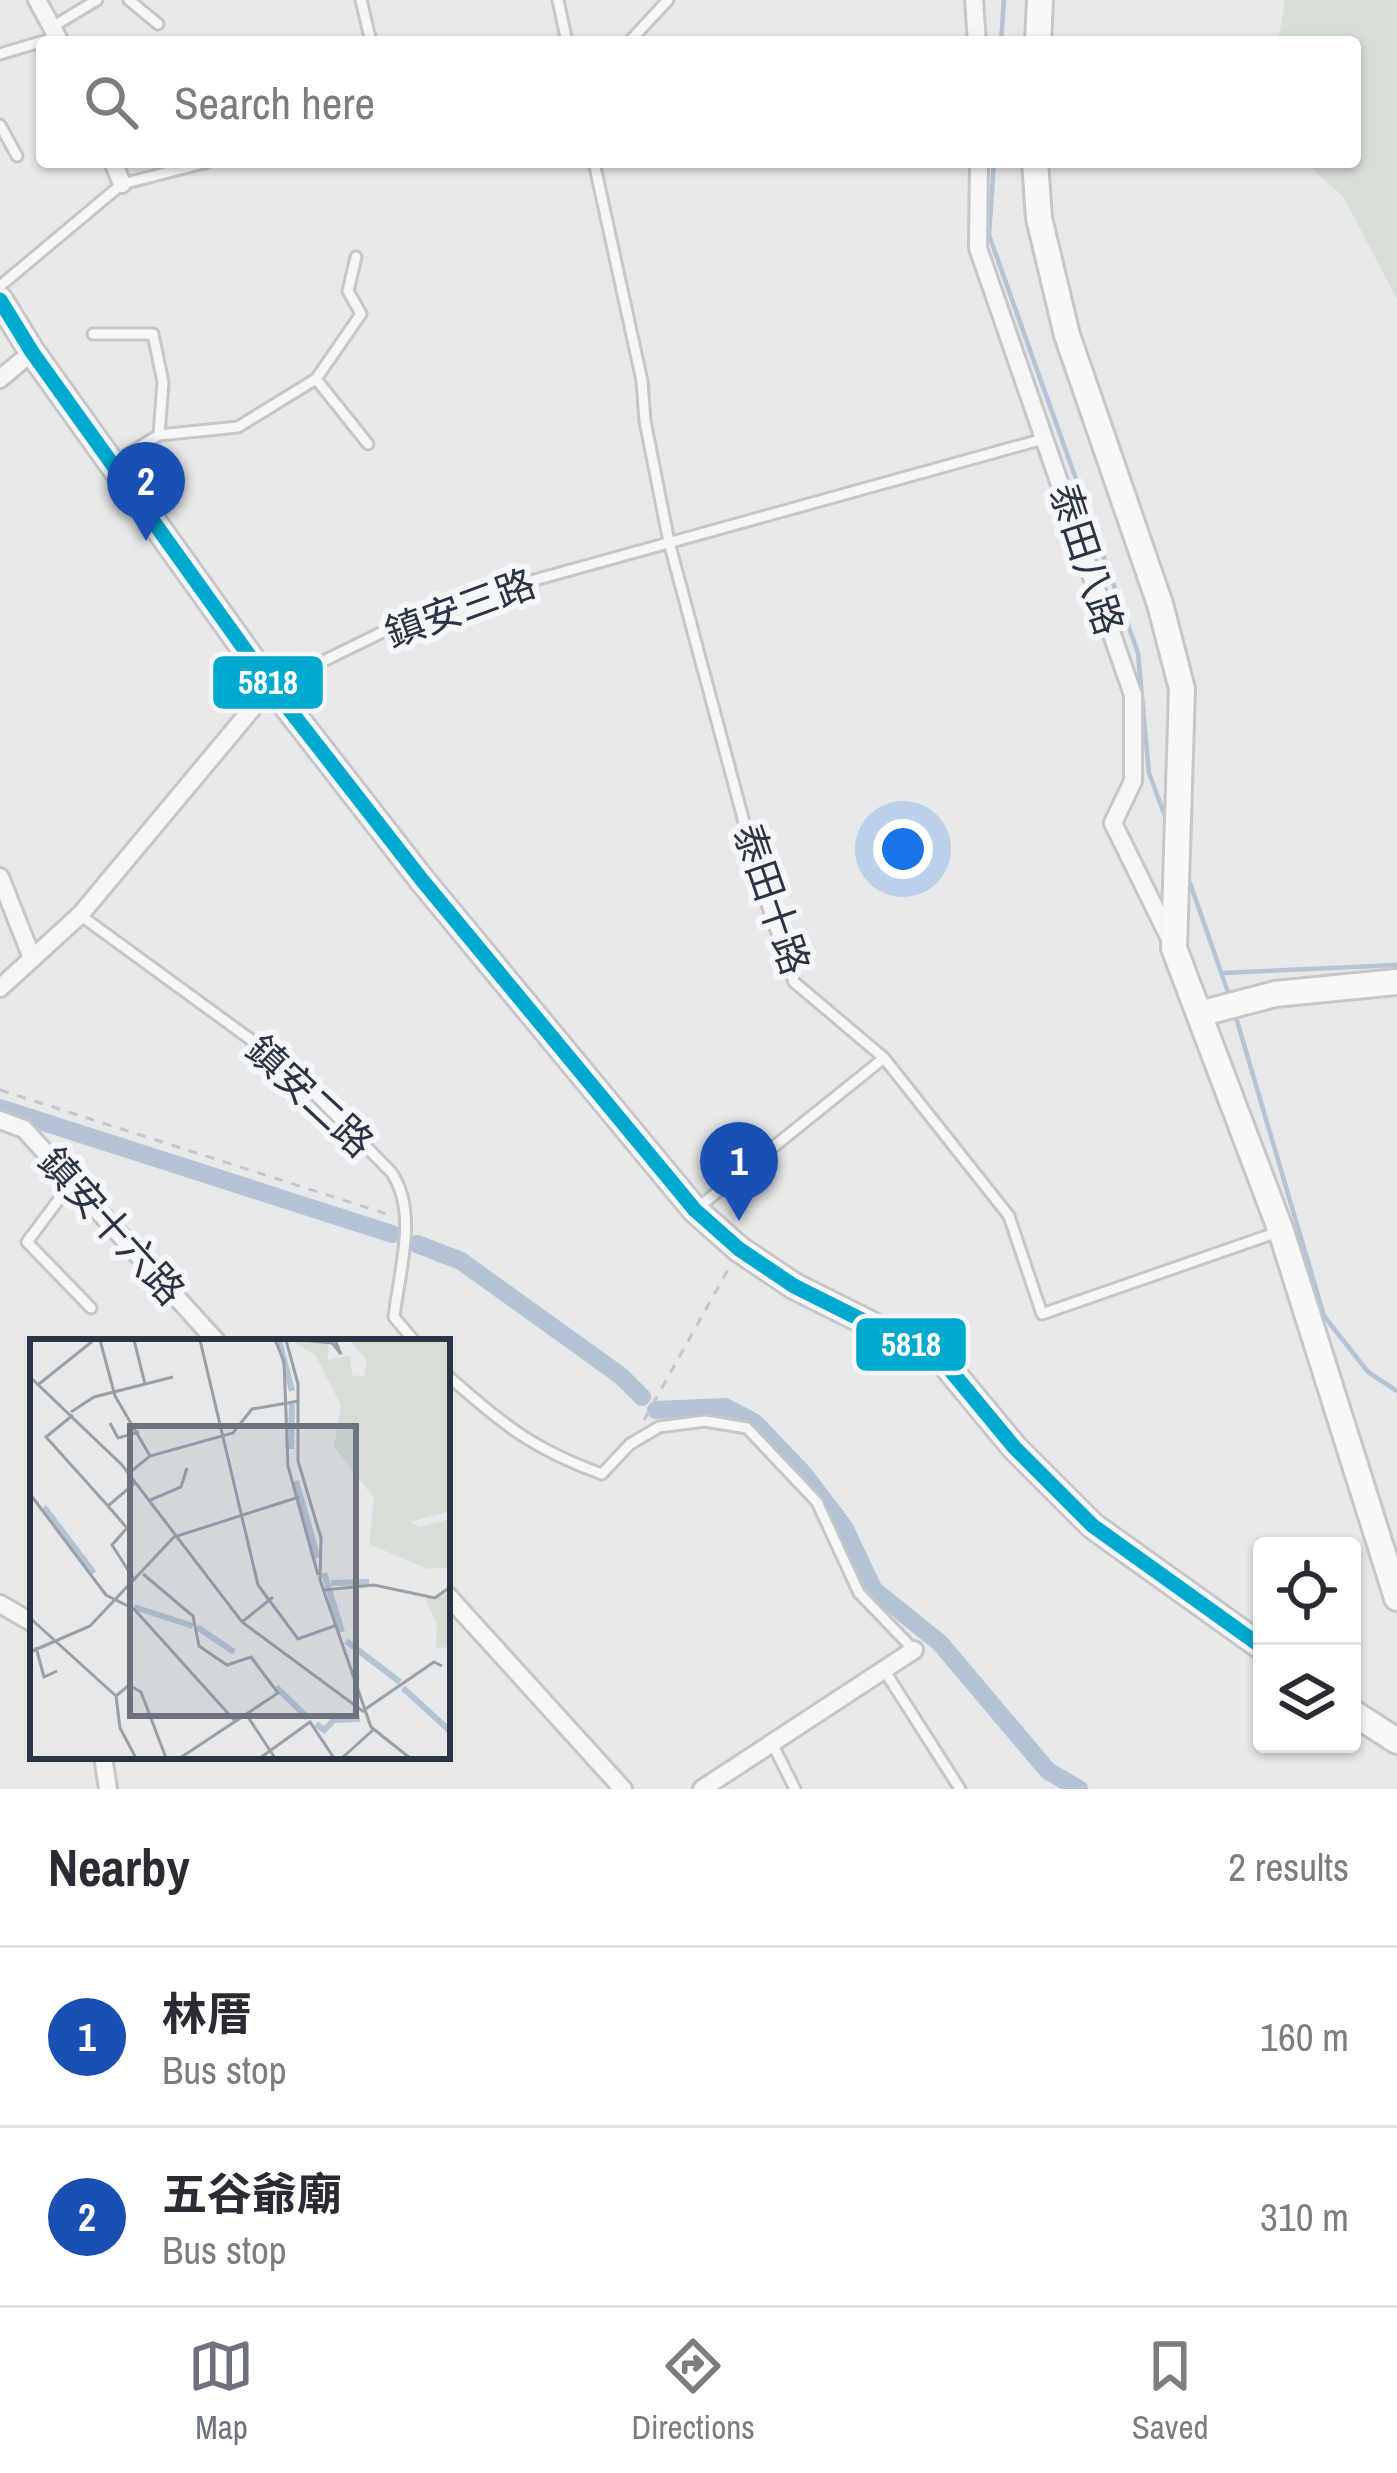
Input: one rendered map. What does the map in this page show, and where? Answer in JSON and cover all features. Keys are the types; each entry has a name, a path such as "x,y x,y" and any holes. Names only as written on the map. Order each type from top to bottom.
{"street":[{"path":"38,0 56,35"},
{"path":"974,0 977,36"},
{"path":"1038,36 1040,0"},
{"path":"115,168 122,184"},
{"name":"泰田八路","path":"979,168 978,248 1133,695 1133,782 1113,823 1174,948"},
{"path":"1035,168 1039,218 1067,335 1160,604 1182,689 1174,948 1281,1231 1397,1598"},
{"path":"0,300 32,352 272,686 422,880 695,1210 794,1286 942,1360 1014,1447 1093,1526 1259,1645"},
{"path":"0,379 32,352"},
{"name":"鎮安三路","path":"0,988 80,915 272,686"},
{"path":"0,877 32,958"},
{"path":"1199,1014 1275,994 1397,982"},
{"name":"鎮安十六路","path":"0,1120 24,1129 215,1339"},
{"path":"450,1598 623,1789"},
{"path":"0,1604 30,1621"},
{"path":"714,1786 914,1650"},
{"path":"1361,1718 1397,1741"},
{"path":"104,1759 108,1789"}],"lane":[{"path":"56,35 98,0"},
{"path":"129,0 158,24"},
{"path":"362,0 370,36"},
{"path":"558,0 566,36"},
{"path":"635,36 668,0"},
{"path":"0,54 36,42"},
{"path":"0,125 17,156"},
{"path":"0,286 122,184 185,168"},
{"name":"泰田十路","path":"595,168 642,381 645,421 669,542 763,893 794,982 884,1058 1009,1216 1042,1314 1281,1231"},
{"path":"112,464 159,435 238,427 316,379 361,314 348,291 356,257"},
{"path":"93,334 154,334 164,382 159,435"},
{"path":"316,379 368,444"},
{"name":"鎮安三路","path":"272,686 430,609 1047,438"},
{"name":"鎮安二路","path":"80,915 287,1066 391,1172 404,1191 406,1220 394,1317 412,1339"},
{"path":"695,1210 884,1058"},
{"path":"72,1182 27,1242 91,1308"},
{"path":"450,1378 500,1422 551,1456 602,1474 630,1444 659,1427 705,1421 747,1429 817,1502 859,1593 914,1650"},
{"path":"884,1670 960,1789"},
{"path":"772,1743 795,1789"}],"path":[{"path":"0,1090 406,1220"},
{"path":"630,1444 740,1249"}],"shaded area":[{"path":"1285,0 1397,0 1397,299 1343,196 1311,168 1361,168 1361,36 1279,36"}],"waterway":[{"path":"1001,36 1004,0"},
{"path":"994,168 989,235 1138,653 1149,773 1166,819"},
{"path":"1190,883 1230,998"},
{"path":"1223,973 1397,965"},
{"path":"1235,1014 1324,1316 1368,1372 1397,1391"},
{"path":"0,1108 392,1234"},
{"path":"417,1244 461,1261 621,1376 642,1397"},
{"path":"656,1410 725,1407 754,1422 803,1473 844,1527 874,1590 940,1643 1048,1771 1079,1789"}],"transit line":[{"name":"5818","path":"0,300 32,352 271,686 422,880 695,1210 739,1249 794,1286 942,1360 1014,1447 1093,1526 1259,1645"}],"place":[{"name":"五谷爺廟","path":"146,541"},
{"name":"林厝","path":"739,1221"}]}
